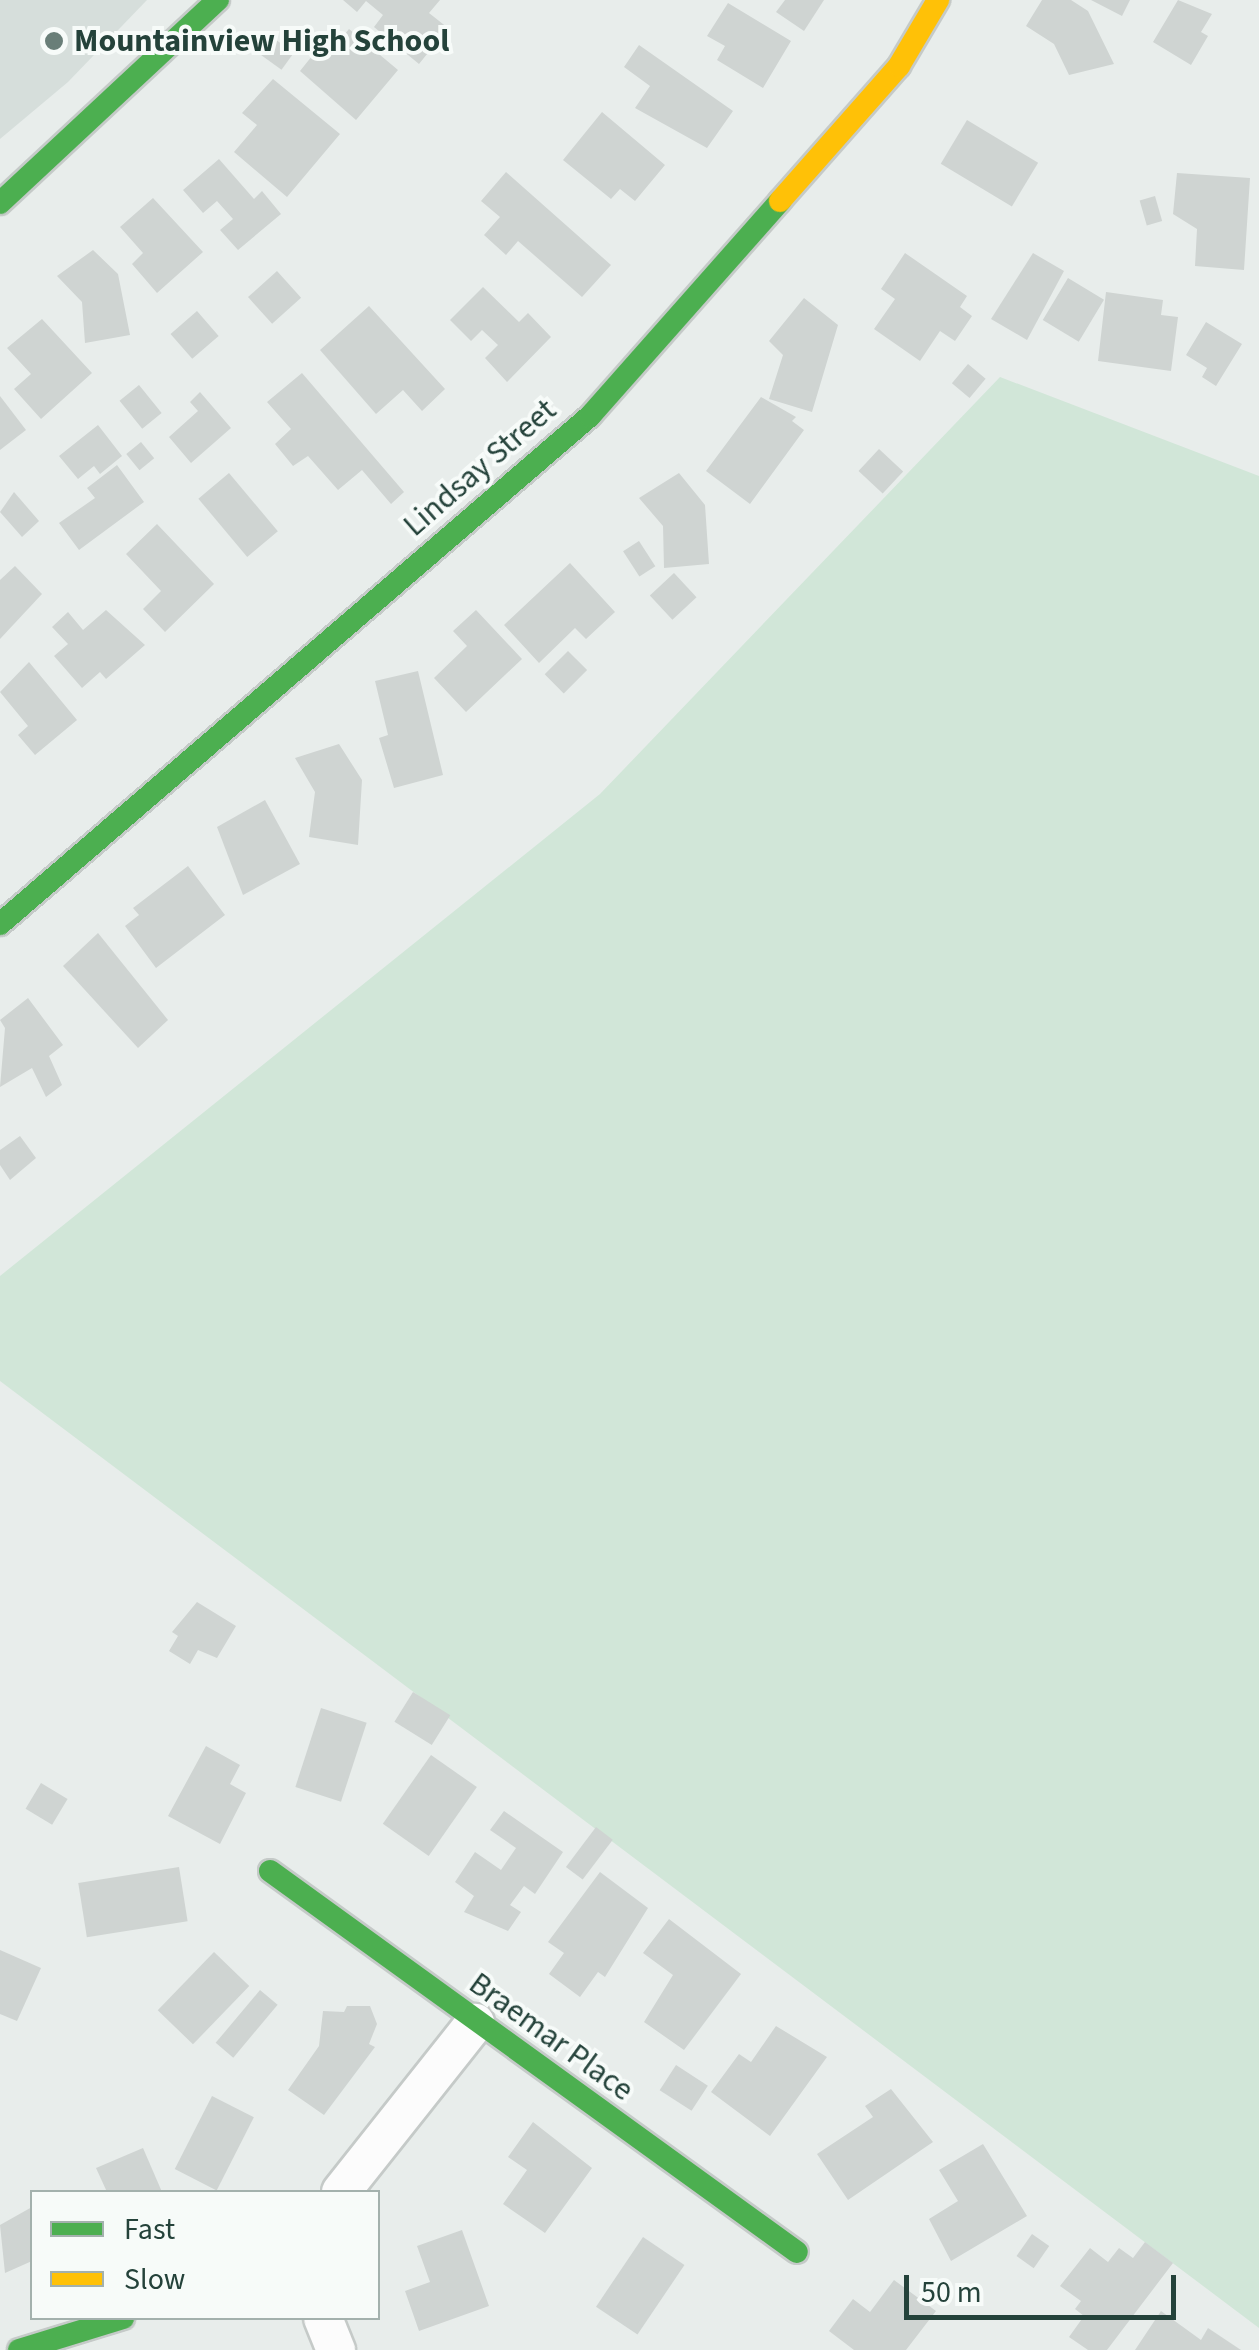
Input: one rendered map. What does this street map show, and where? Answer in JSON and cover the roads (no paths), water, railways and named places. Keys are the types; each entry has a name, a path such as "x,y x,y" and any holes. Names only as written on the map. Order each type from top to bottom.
{"street":[{"path":"0,203 218,0"},
{"name":"Lindsay Street","path":"0,924 590,416 899,66 938,0"},
{"name":"Braemar Place","path":"270,1871 796,2252"},
{"path":"343,2190 475,2023"},
{"path":"19,2350 116,2320"},
{"path":"324,2320 336,2350"}],"place":[{"name":"Mountainview High School","path":"54,41"}]}
